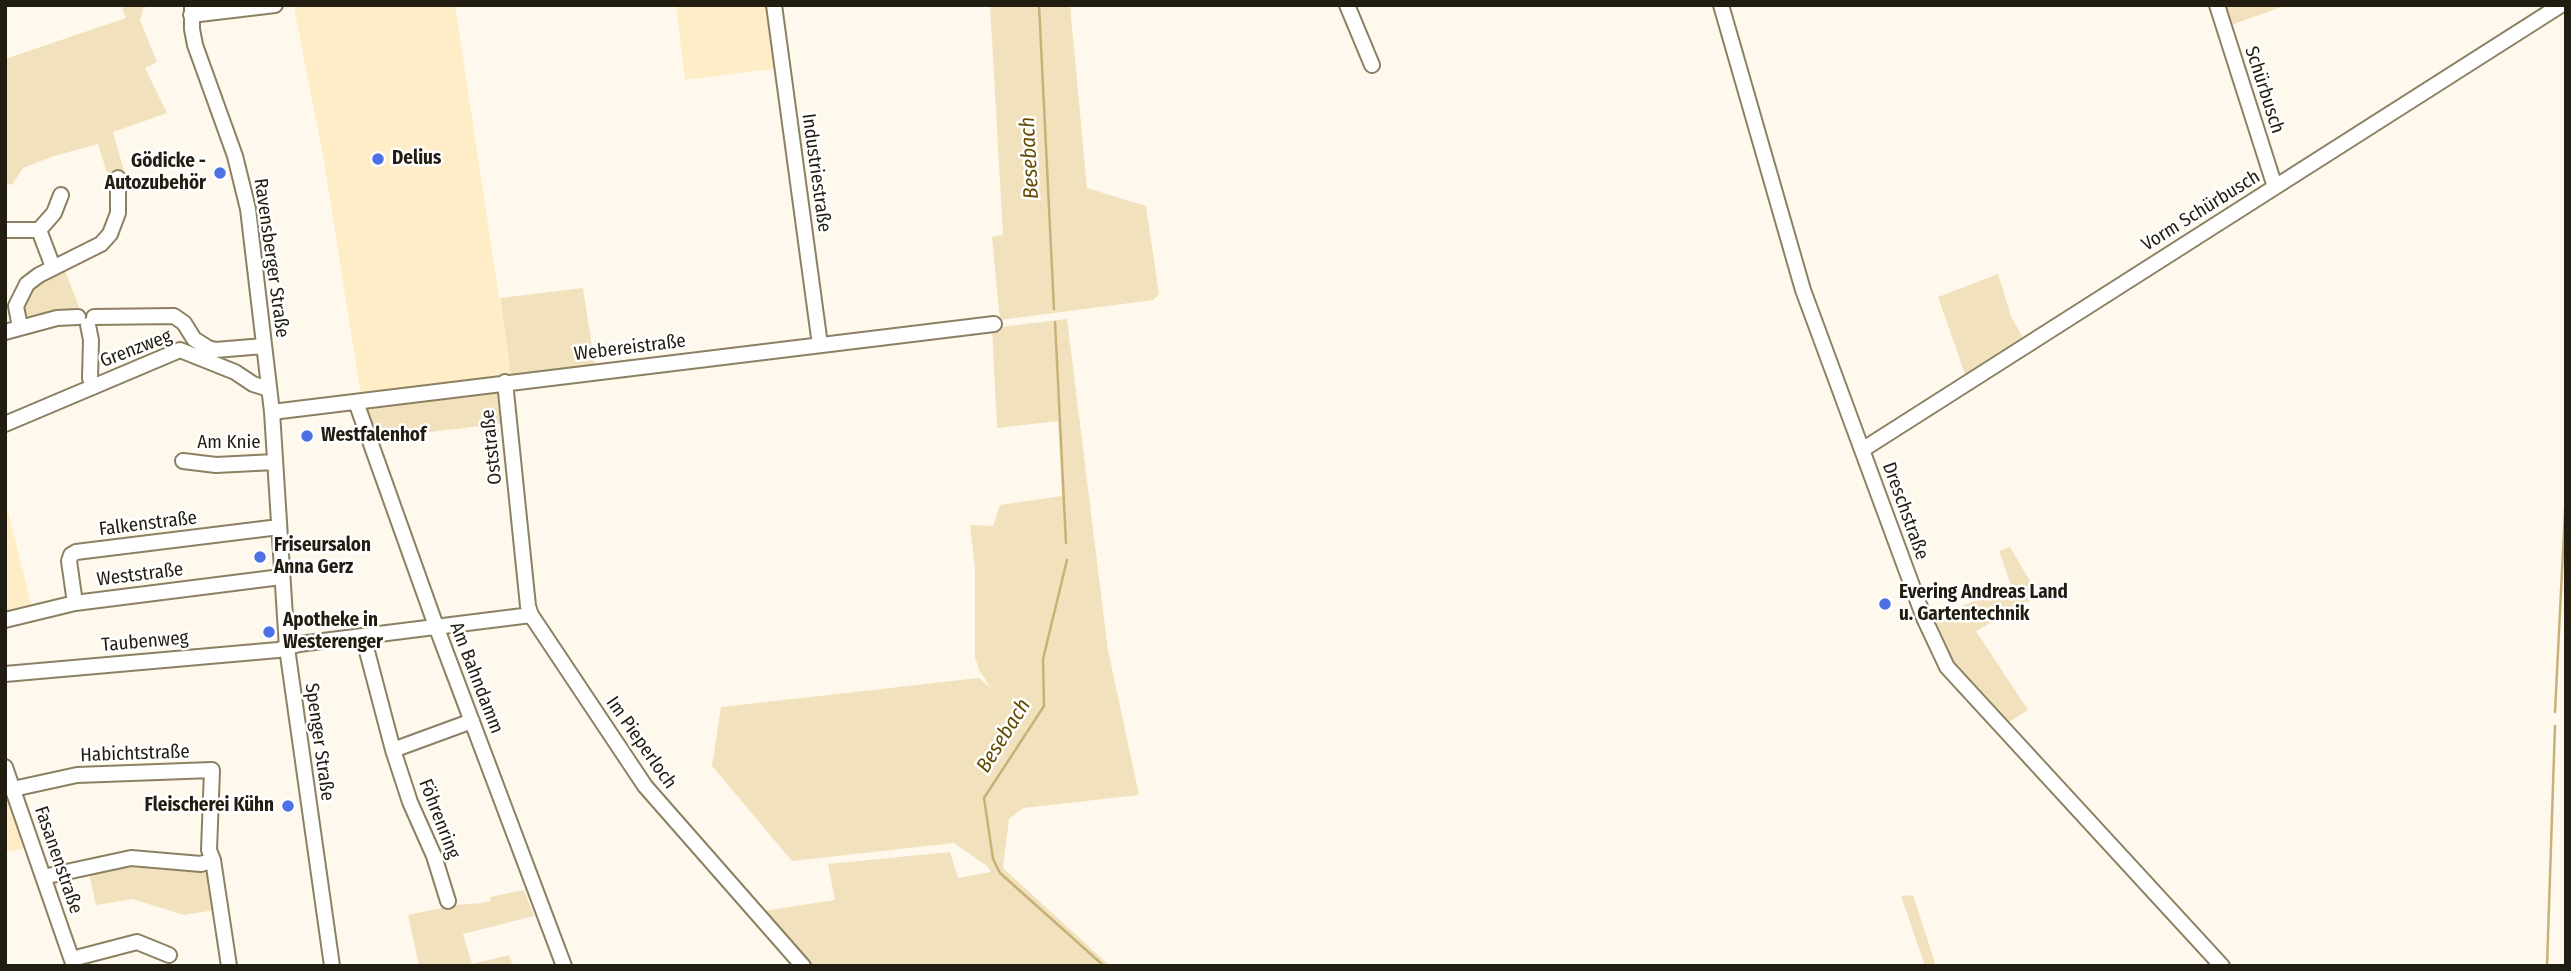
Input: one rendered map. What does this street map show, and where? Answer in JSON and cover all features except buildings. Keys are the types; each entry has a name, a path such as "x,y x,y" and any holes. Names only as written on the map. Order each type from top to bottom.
{"street":[{"path":"192,10 275,5"},
{"name":"Industriestraße","path":"774,5 820,345"},
{"path":"1347,5 1372,65"},
{"name":"Schürbusch","path":"2217,5 2275,187"},
{"name":"Vorm Schürbusch","path":"1862,450 2561,5"},
{"name":"Ravensberger Straße","path":"192,10 192,29 201,66 242,178 252,235 269,393"},
{"name":"Dreschstraße","path":"1723,12 1803,290 1924,618 1947,667 2222,966"},
{"path":"20,327 16,306 27,284 53,267 101,244 110,234 118,213 118,178"},
{"path":"5,230 39,230 54,213 61,195"},
{"path":"39,230 53,267"},
{"path":"5,332 57,318 174,316 184,323 194,339 208,348 215,350 264,346"},
{"name":"Grenzweg","path":"87,319 91,340 90,378 93,387"},
{"name":"Webereistraße","path":"272,412 994,324"},
{"name":"Grenzweg","path":"5,424 180,350 235,372 269,393"},
{"name":"Oststraße","path":"505,382 517,508"},
{"name":"Spenger Straße","path":"269,393 287,648 332,966"},
{"name":"Am Bahndamm","path":"356,402 436,626 564,966"},
{"name":"Am Knie","path":"183,461 216,465 275,462"},
{"name":"Im Pieperloch","path":"517,508 531,615 641,780 803,966"},
{"name":"Falkenstraße","path":"75,603 69,561 71,555 76,552 279,527"},
{"name":"Weststraße","path":"5,621 75,603 281,577"},
{"name":"Taubenweg","path":"5,674 287,648 299,644 531,615"},
{"name":"Föhrenring","path":"363,636 393,750 410,802 434,856 448,901"},
{"path":"393,750 472,721"},
{"name":"Fasanenstraße","path":"5,767 73,962"},
{"name":"Habichtstraße","path":"13,789 77,775 212,770 209,850 213,860"},
{"path":"43,877 131,858 201,864 213,860 229,966"},
{"path":"73,962 137,942 169,955"}],"shaded area":[{"path":"121,5 149,5 143,9 140,20 157,62 145,68 167,113 113,132 124,171 108,176 98,144 23,168 12,185 5,183 5,59 126,18"},
{"path":"455,5 511,377 361,396 324,161 294,7"},
{"path":"676,5 772,5 780,68 685,80"},
{"path":"990,5 1070,5 1087,188 1146,206 1159,294 1153,300 1000,320 992,237 1003,235"},
{"path":"2224,5 2287,5 2231,25"},
{"path":"64,268 79,307 71,313 30,320 24,318 23,302 36,283"},
{"path":"1998,274 2011,316 2025,342 1967,380 1938,297"},
{"path":"583,288 595,366 511,377 500,298"},
{"path":"1067,319 1108,650 1139,795 1023,808 1009,819 1003,868 1110,966 814,966 763,911 835,900 828,864 950,852 958,878 991,872 987,866 954,843 792,861 712,766 721,707 979,678 991,688 979,670 975,657 975,568 970,525 993,526 1000,505 1062,496 1058,421 997,428 992,328"},
{"path":"501,389 506,423 372,439 360,406"},
{"path":"5,500 32,607 5,614"},
{"path":"2010,547 2039,596 1976,631 2028,710 2004,725 1951,661 1934,618 2011,585 1999,551"},
{"path":"5,777 29,848 5,852"},
{"path":"134,863 206,869 215,910 184,915 132,899 96,905 89,873"},
{"path":"524,890 534,916 463,934 472,964 509,955 513,966 419,966 408,915 491,901 490,897"},
{"path":"1913,895 1936,966 1925,966 1901,896"}],"waterway":[{"name":"Besebach","path":"1039,5 1054,309"},
{"name":"Besebach","path":"1055,322 1066,543"},
{"path":"2555,712 2566,491"},
{"name":"Besebach","path":"1067,560 1043,659 1044,706 984,798 993,859 1000,873 1104,966"},
{"path":"2547,966 2555,726"}],"place":[{"name":"Delius","path":"378,159"},
{"name":"Gödicke - Autozubehör","path":"220,173"},
{"name":"Westfalenhof","path":"307,436"},
{"name":"Friseursalon Anna Gerz","path":"260,557"},
{"name":"Evering Andreas Land u. Gartentechnik","path":"1885,604"},
{"name":"Apotheke in Westerenger","path":"269,632"},
{"name":"Fleischerei Kühn","path":"288,806"}]}
